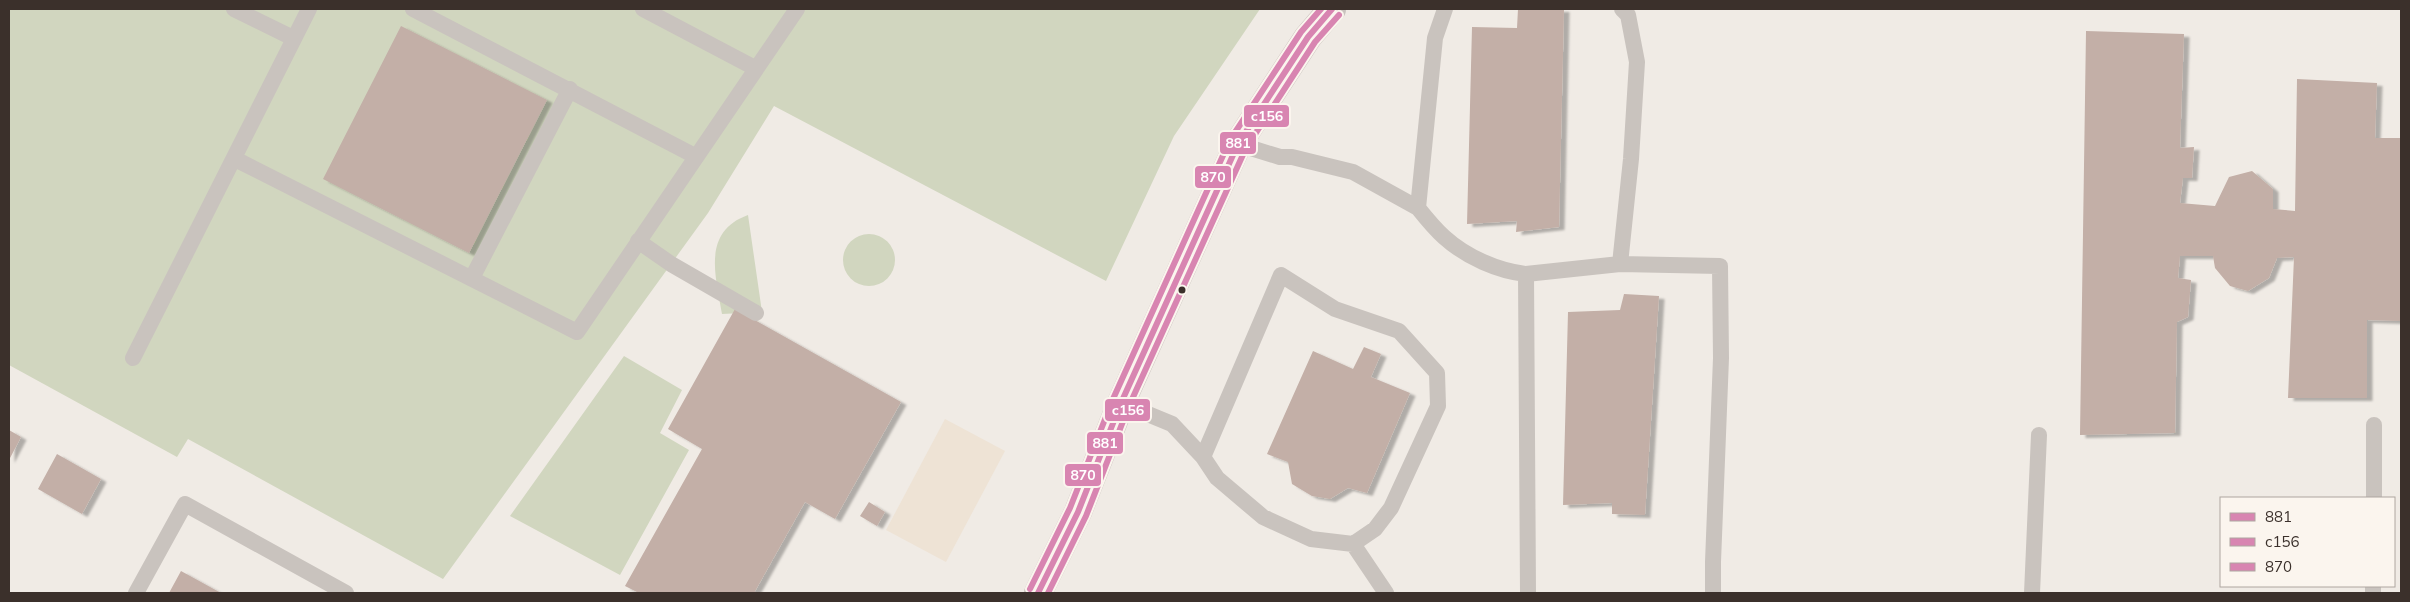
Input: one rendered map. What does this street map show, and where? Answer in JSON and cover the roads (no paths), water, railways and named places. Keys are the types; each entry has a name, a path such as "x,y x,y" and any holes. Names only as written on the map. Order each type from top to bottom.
{"street":[{"path":"1038,593 1078,512 1121,403 1238,144 1308,36 1332,9"}],"lane":[{"path":"234,9 293,38"},
{"path":"133,358 309,9"},
{"path":"413,9 570,89 695,156"},
{"path":"643,9 755,68"},
{"path":"235,158 578,332 695,156 797,9"},
{"path":"1418,208 1435,38 1445,9"},
{"path":"1620,264 1631,159 1637,62 1628,15 1622,9"},
{"path":"472,278 570,89"},
{"path":"1238,144 1280,157 1292,157 1353,172 1418,208 1445,238 1472,255 1506,272 1526,274 1620,264 1720,266 1721,358 1713,593"},
{"path":"638,241 671,264 756,313"},
{"path":"1526,274 1528,593"},
{"path":"1121,403 1172,424 1203,457 1217,478 1263,517 1311,539 1353,544 1375,529 1391,508 1438,406 1436,374 1399,331 1335,309 1281,275 1203,457"},
{"path":"2374,425 2374,497"},
{"path":"2032,593 2039,435"},
{"path":"136,593 185,504 346,593"},
{"path":"1353,544 1386,593"}]}
